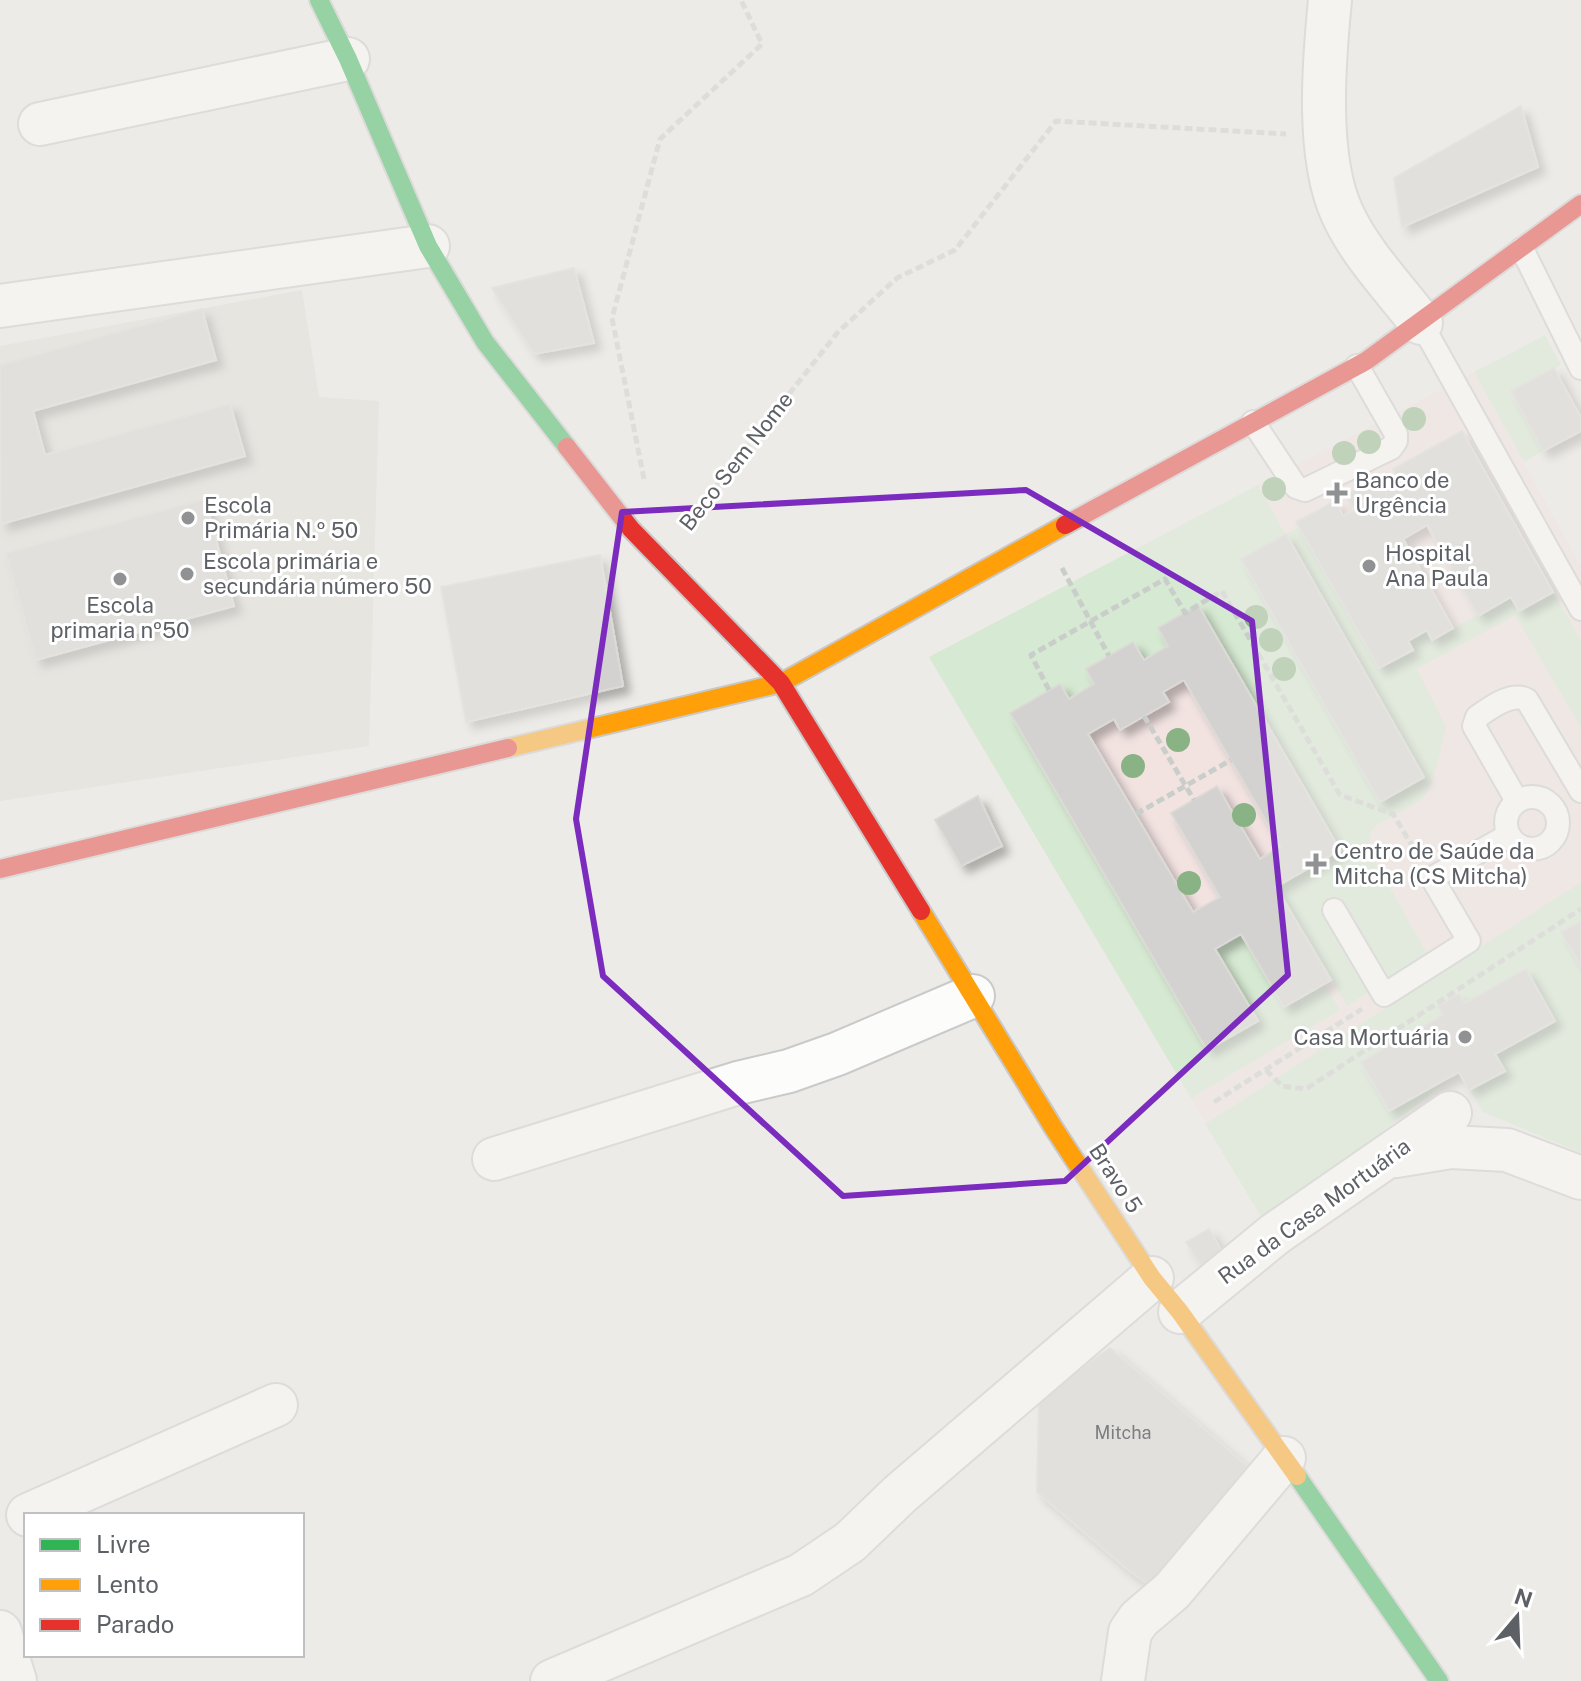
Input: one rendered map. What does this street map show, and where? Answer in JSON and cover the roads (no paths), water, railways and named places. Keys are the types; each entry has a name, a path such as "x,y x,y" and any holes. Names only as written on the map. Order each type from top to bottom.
{"street":[{"name":"Bravo 5","path":"319,0 348,59 428,246 485,342 631,529 781,683 1053,1127 1152,1278 1180,1312 1284,1458 1439,1681"},
{"path":"1330,0 1324,54 1325,136 1341,212 1366,252 1421,323"},
{"path":"40,124 348,59"},
{"path":"0,869 781,683 1357,366 1421,323 1581,204"},
{"path":"0,306 428,246"},
{"path":"494,1159 738,1083 789,1071 973,996"},
{"name":"Rua da Casa Mortuária","path":"1180,1312 1275,1234 1450,1113"},
{"path":"1387,1158 1451,1147 1507,1150 1581,1178"},
{"path":"552,1681 801,1575 850,1542 900,1494 1152,1278"},
{"path":"34,1513 276,1405"},
{"path":"1123,1681 1130,1632 1139,1619 1172,1591 1284,1458"},
{"path":"0,1528 24,1517"},
{"path":"0,1632 15,1681"}],"lane":[{"path":"1522,249 1581,368"},
{"path":"1421,323 1581,609"},
{"path":"1253,422 1296,487 1305,490 1391,448 1396,434 1357,366"},
{"path":"1517,801 1474,726 1477,717 1513,697 1527,700 1581,792 1555,809"},
{"path":"1533,796 1555,809 1556,835 1543,847 1526,849 1517,845 1509,835 1505,823 1507,814 1517,801 1533,796"},
{"path":"1334,910 1384,995 1469,941 1432,878 1509,835"}],"place":[{"name":"Banco de Urgência","path":"1337,493"},
{"name":"Escola Primária N.º 50","path":"188,518"},
{"name":"Hospital Ana Paula","path":"1369,566"},
{"name":"Escola primária e secundária número 50","path":"187,574"},
{"name":"Escola primaria nº50","path":"120,579"},
{"name":"Centro de Saúde da Mitcha (CS Mitcha)","path":"1316,864"},
{"name":"Casa Mortuária","path":"1465,1037"}]}
